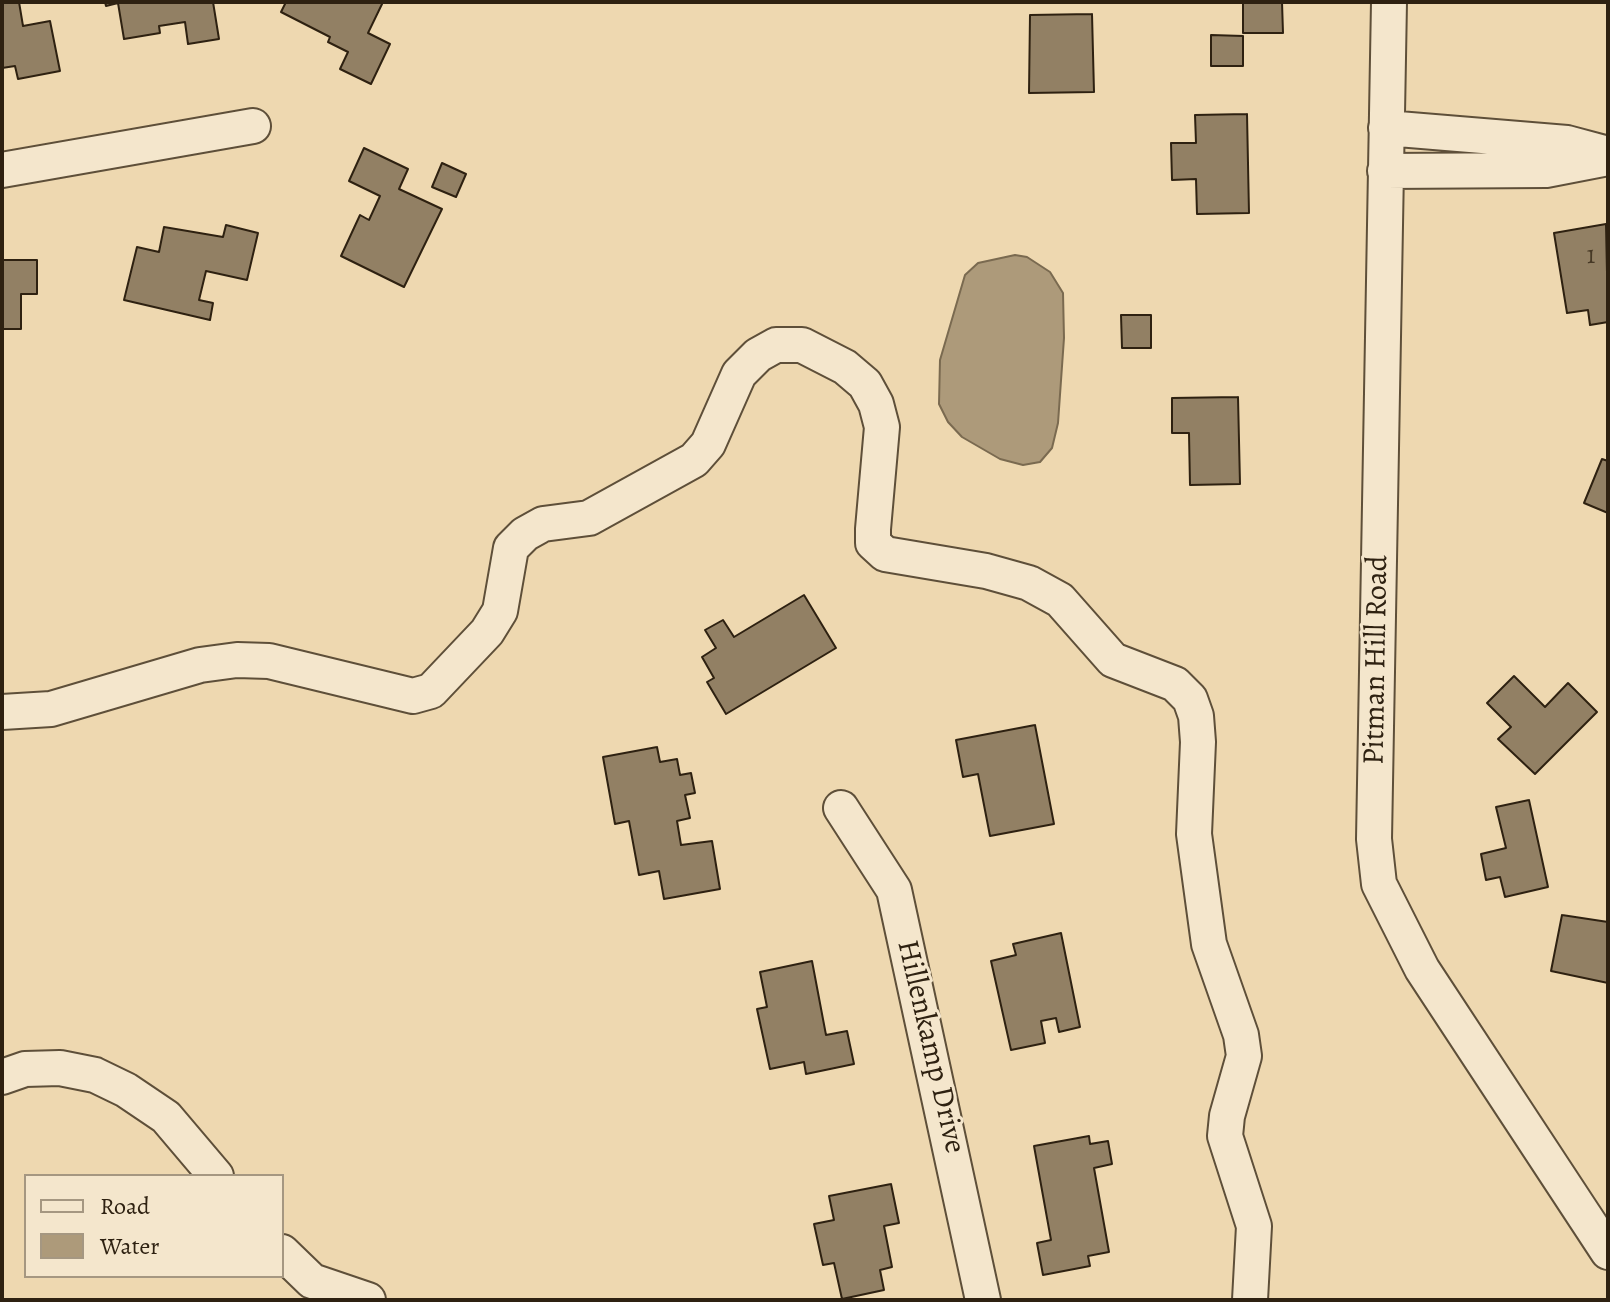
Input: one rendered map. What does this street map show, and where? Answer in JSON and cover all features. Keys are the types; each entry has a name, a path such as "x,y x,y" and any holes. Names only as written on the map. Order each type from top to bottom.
{"street":[{"name":"Pitman Hill Road","path":"1389,2 1374,839 1379,884 1422,969 1608,1252"},
{"path":"2,170 253,126"},
{"path":"1386,128 1567,143 1608,156"},
{"path":"1385,171 1546,170 1608,156"},
{"path":"2,712 51,709 200,665 237,660 269,661 413,696 431,691 478,643 500,611 511,548 525,534 543,524 589,518 694,460 708,444 739,374 758,355 776,345 802,345 845,367 865,384 876,404 882,427 873,543 885,554 986,571 1029,583 1060,600 1113,660 1175,684 1190,699 1196,716 1198,742 1194,834 1209,944 1241,1035 1244,1056 1227,1116 1225,1136 1254,1226 1250,1300"},
{"name":"Hillenkamp Drive","path":"841,808 894,890 983,1300"},
{"path":"2,1077 25,1069 60,1068 95,1075 126,1090 166,1117 214,1174"},
{"path":"284,1254 312,1281 368,1300"}],"water":[{"path":"1015,255 1027,257 1050,272 1063,293 1064,338 1058,423 1052,448 1040,462 1023,465 1000,459 962,437 948,422 939,404 940,360 965,275 978,263"}],"building":[{"path":"2,2 19,2 23,26 50,21 60,71 18,79 15,66 2,68"},
{"path":"105,2 213,2 219,39 188,44 185,22 159,26 160,33 124,39 118,3 106,6"},
{"path":"286,2 383,2 368,33 390,44 371,84 340,69 348,52 328,42 330,37 281,12"},
{"path":"1243,2 1282,2 1283,33 1243,33"},
{"path":"1092,14 1094,92 1029,93 1030,15"},
{"path":"1211,35 1243,36 1243,66 1211,66"},
{"path":"1247,114 1249,213 1197,214 1196,179 1172,180 1171,143 1196,143 1195,115"},
{"path":"364,148 408,169 399,189 442,209 404,287 341,256 360,215 369,220 380,196 349,181"},
{"path":"442,163 466,174 456,197 432,187"},
{"path":"1606,224 1608,322 1590,325 1588,310 1567,313 1554,233"},
{"path":"226,225 258,233 247,280 206,271 199,300 213,303 210,320 124,300 137,247 159,252 164,227 223,237"},
{"path":"2,260 37,260 37,294 21,294 21,329 2,329"},
{"path":"1121,315 1151,315 1151,348 1122,348"},
{"path":"1238,397 1240,484 1190,485 1189,433 1172,433 1172,398"},
{"path":"1602,459 1608,461 1608,513 1584,503"},
{"path":"804,595 836,648 726,714 707,682 714,678 702,657 716,648 705,630 723,620 734,637"},
{"path":"1514,676 1545,707 1568,683 1597,712 1535,774 1498,739 1511,727 1487,703"},
{"path":"1035,725 1054,824 990,836 978,774 963,777 956,740"},
{"path":"657,747 660,762 677,759 680,775 691,773 695,793 685,795 690,818 677,821 681,845 712,841 720,889 664,899 659,871 639,875 629,821 615,824 603,757"},
{"path":"1529,800 1548,887 1505,897 1500,877 1486,880 1481,854 1506,848 1496,807"},
{"path":"1562,915 1608,922 1608,983 1551,971"},
{"path":"1061,933 1080,1027 1059,1032 1056,1018 1041,1021 1045,1043 1011,1050 991,961 1016,955 1013,944"},
{"path":"812,961 826,1035 847,1031 854,1064 806,1074 804,1062 770,1069 757,1009 767,1007 760,972"},
{"path":"1089,1136 1090,1144 1108,1141 1112,1164 1094,1168 1109,1252 1088,1256 1090,1266 1043,1275 1037,1243 1051,1240 1034,1146"},
{"path":"891,1184 899,1223 884,1226 892,1267 880,1270 884,1290 842,1299 834,1263 823,1265 814,1224 834,1220 829,1196"}]}
